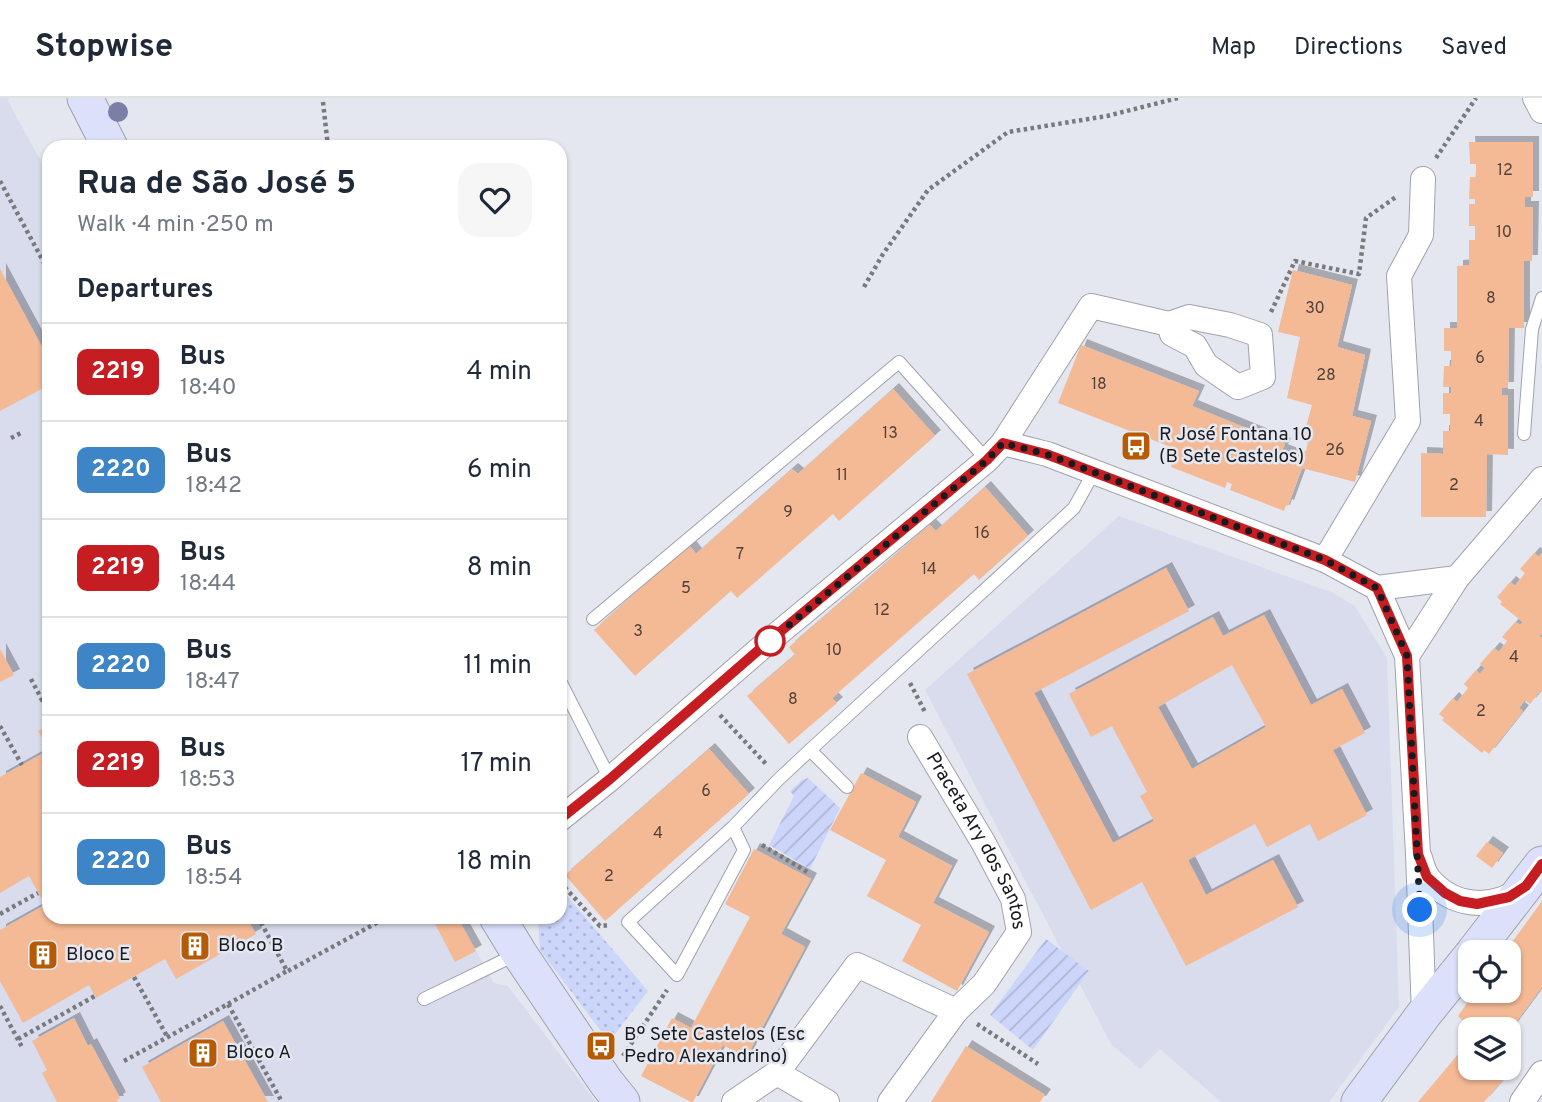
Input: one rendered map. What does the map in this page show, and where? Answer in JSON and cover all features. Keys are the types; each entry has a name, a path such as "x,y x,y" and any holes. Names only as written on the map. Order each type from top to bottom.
{"street":[{"path":"85,98 106,140"},
{"path":"1535,98 1542,111"},
{"path":"1325,560 1408,421 1399,275 1421,235 1423,179"},
{"path":"567,813 610,779 995,451 1091,306 1169,324 1189,317 1230,325 1260,335 1263,377 1238,387 1206,365 1195,346 1172,334 1169,324"},
{"path":"995,451 1046,454 1325,560 1377,588 1457,578"},
{"path":"1407,656 1457,578 1542,479"},
{"path":"1377,588 1407,656 1424,1014"},
{"name":"Praceta Ary dos Santos","path":"890,1102 956,1011 984,984 1019,932 1013,899 983,842 920,737"},
{"path":"1418,854 1427,877 1445,893 1460,901 1477,904 1509,897 1534,875"},
{"path":"1483,940 1534,875"},
{"path":"501,924 614,1092"},
{"path":"734,1102 777,1073 857,965 956,1011"},
{"path":"1359,1102 1458,972"},
{"path":"777,1073 827,1102"},
{"path":"1524,1101 1542,1073"}],"lane":[{"path":"1524,435 1532,329 1542,298"},
{"path":"593,619 900,362 995,451"},
{"path":"733,827 744,850 677,975 628,922 733,827 810,750 1074,508 1094,472"},
{"path":"567,695 610,779"},
{"path":"810,750 847,788"},
{"path":"424,999 519,953"}],"path":[{"path":"864,286 928,190 1008,132 1107,116 1178,98"},
{"path":"1260,335 1295,261 1359,274 1366,218 1423,179 1476,98"},
{"path":"323,102 327,140"},
{"path":"0,181 42,259"},
{"path":"11,438 23,432"},
{"path":"902,665 926,715 920,737"},
{"path":"31,679 42,699"},
{"path":"704,697 779,779"},
{"path":"0,726 22,765"},
{"path":"733,827 809,873"},
{"path":"567,890 600,926"},
{"path":"0,914 38,893"},
{"path":"262,924 288,971"},
{"path":"124,1061 375,924"},
{"path":"614,1092 677,975"},
{"path":"134,976 168,1038"},
{"path":"18,1039 95,996"},
{"path":"229,1004 282,1102"},
{"path":"0,1006 23,1049"},
{"path":"956,1011 1038,1064"}],"shaded area":[{"path":"0,98 9,98 8,101 42,163 42,924 461,924 494,983 508,986 596,1102 0,1102"},
{"path":"1119,516 1331,592 1355,606 1387,658 1399,1007 1329,1102 1221,1102 1160,1049 1140,1069 1111,1044 925,690"},
{"path":"808,778 840,808 810,869 769,845 794,796 790,791"},
{"path":"567,896 648,991 609,1042 540,950 538,924 567,924"},
{"path":"1046,939 1089,971 1033,1050 990,1015"}],"building":[{"path":"1469,142 1533,142 1533,197 1525,197 1525,207 1533,207 1532,261 1524,261 1524,328 1509,328 1508,388 1502,388 1502,395 1508,395 1508,455 1487,454 1486,517 1421,517 1421,453 1443,454 1443,431 1450,431 1450,414 1443,414 1443,393 1451,393 1451,387 1443,387 1444,366 1451,366 1451,351 1444,351 1444,328 1457,328 1457,266 1469,265 1469,240 1475,240 1475,226 1469,226 1469,204 1475,204 1475,199 1469,199 1470,177 1476,177 1476,164 1470,164"},
{"path":"0,269 42,347 42,389 0,411"},
{"path":"1293,270 1352,285 1337,347 1365,355 1352,416 1371,421 1355,482 1302,468 1284,511 1230,490 1232,484 1227,482 1225,488 1171,467 1176,449 1058,403 1081,345 1199,391 1192,406 1285,444 1282,450 1304,459 1308,443 1302,441 1312,405 1287,398 1300,337 1278,332"},
{"path":"893,389 935,436 839,521 833,514 737,598 731,591 635,676 594,630 689,545 696,554 792,469 798,474"},
{"path":"985,487 1028,536 979,580 974,574 832,698 837,703 789,744 747,696 795,655 789,647 930,525 936,531"},
{"path":"1534,553 1539,557 1542,553 1542,635 1541,633 1539,636 1542,638 1542,689 1530,704 1525,700 1519,708 1523,711 1489,754 1484,750 1482,753 1442,720 1444,718 1439,714 1453,698 1457,702 1468,688 1464,684 1476,670 1480,674 1485,668 1480,664 1494,648 1499,652 1507,641 1502,637 1515,622 1520,625 1523,622 1500,604 1502,602 1497,597 1510,582 1515,586 1525,573 1520,569"},
{"path":"1166,568 1189,611 1034,693 1113,843 1154,821 1140,796 1147,792 1112,726 1091,737 1069,694 1213,617 1223,636 1264,615 1311,705 1342,689 1365,733 1333,750 1367,815 1318,841 1310,824 1267,847 1255,824 1188,860 1206,895 1273,860 1298,907 1186,966 1142,882 1091,910 967,674","holes":["1232,665 1266,727 1192,769 1158,707"]},
{"path":"0,649 14,675 0,682"},
{"path":"709,749 749,794 605,921 567,877 567,873"},
{"path":"42,754 42,900 29,876 0,893 0,777"},
{"path":"861,773 916,802 898,837 952,866 933,903 989,932 957,991 902,961 921,925 867,896 886,860 830,830"},
{"path":"1487,842 1503,853 1492,868 1476,856"},
{"path":"754,849 811,879 781,934 805,947 746,1058 723,1045 691,1102 641,1076 672,1018 691,1028 750,917 725,904"},
{"path":"1542,901 1542,987 1520,1017 1459,1017 1467,1003 1521,1003 1521,940 1514,940"},
{"path":"42,907 42,924 250,924 256,934 176,979 165,959 96,998 89,985 23,1023 0,981 0,930"},
{"path":"435,924 461,924 476,951 455,962"},
{"path":"74,1018 120,1098 118,1102 57,1102 42,1073 47,1070 32,1041"},
{"name":"Bloco A","path":"223,1021 268,1102 161,1102 142,1067"},
{"path":"966,1046 1045,1095 1040,1102 931,1102"},
{"path":"1458,1054 1458,1080 1503,1080 1484,1102 1418,1102"}],"bus line":[{"name":"2219","path":"567,813 987,460 1003,443 1046,454 1325,560 1377,588 1407,656 1418,854 1427,877 1445,893 1460,901 1477,904 1509,897 1526,886 1542,864"}],"place":[{"name":"R José Fontana 10 (B Sete Castelos)","path":"1136,446"},
{"name":"Bloco B","path":"195,946"},
{"name":"Bloco E","path":"43,955"},
{"name":"Bº Sete Castelos (Esc Pedro Alexandrino)","path":"601,1046"},
{"name":"Bloco A","path":"203,1053"}],"route":[{"path":"770,641 987,460 1003,443 1046,454 1325,560 1377,588 1407,656 1420,910"}]}
